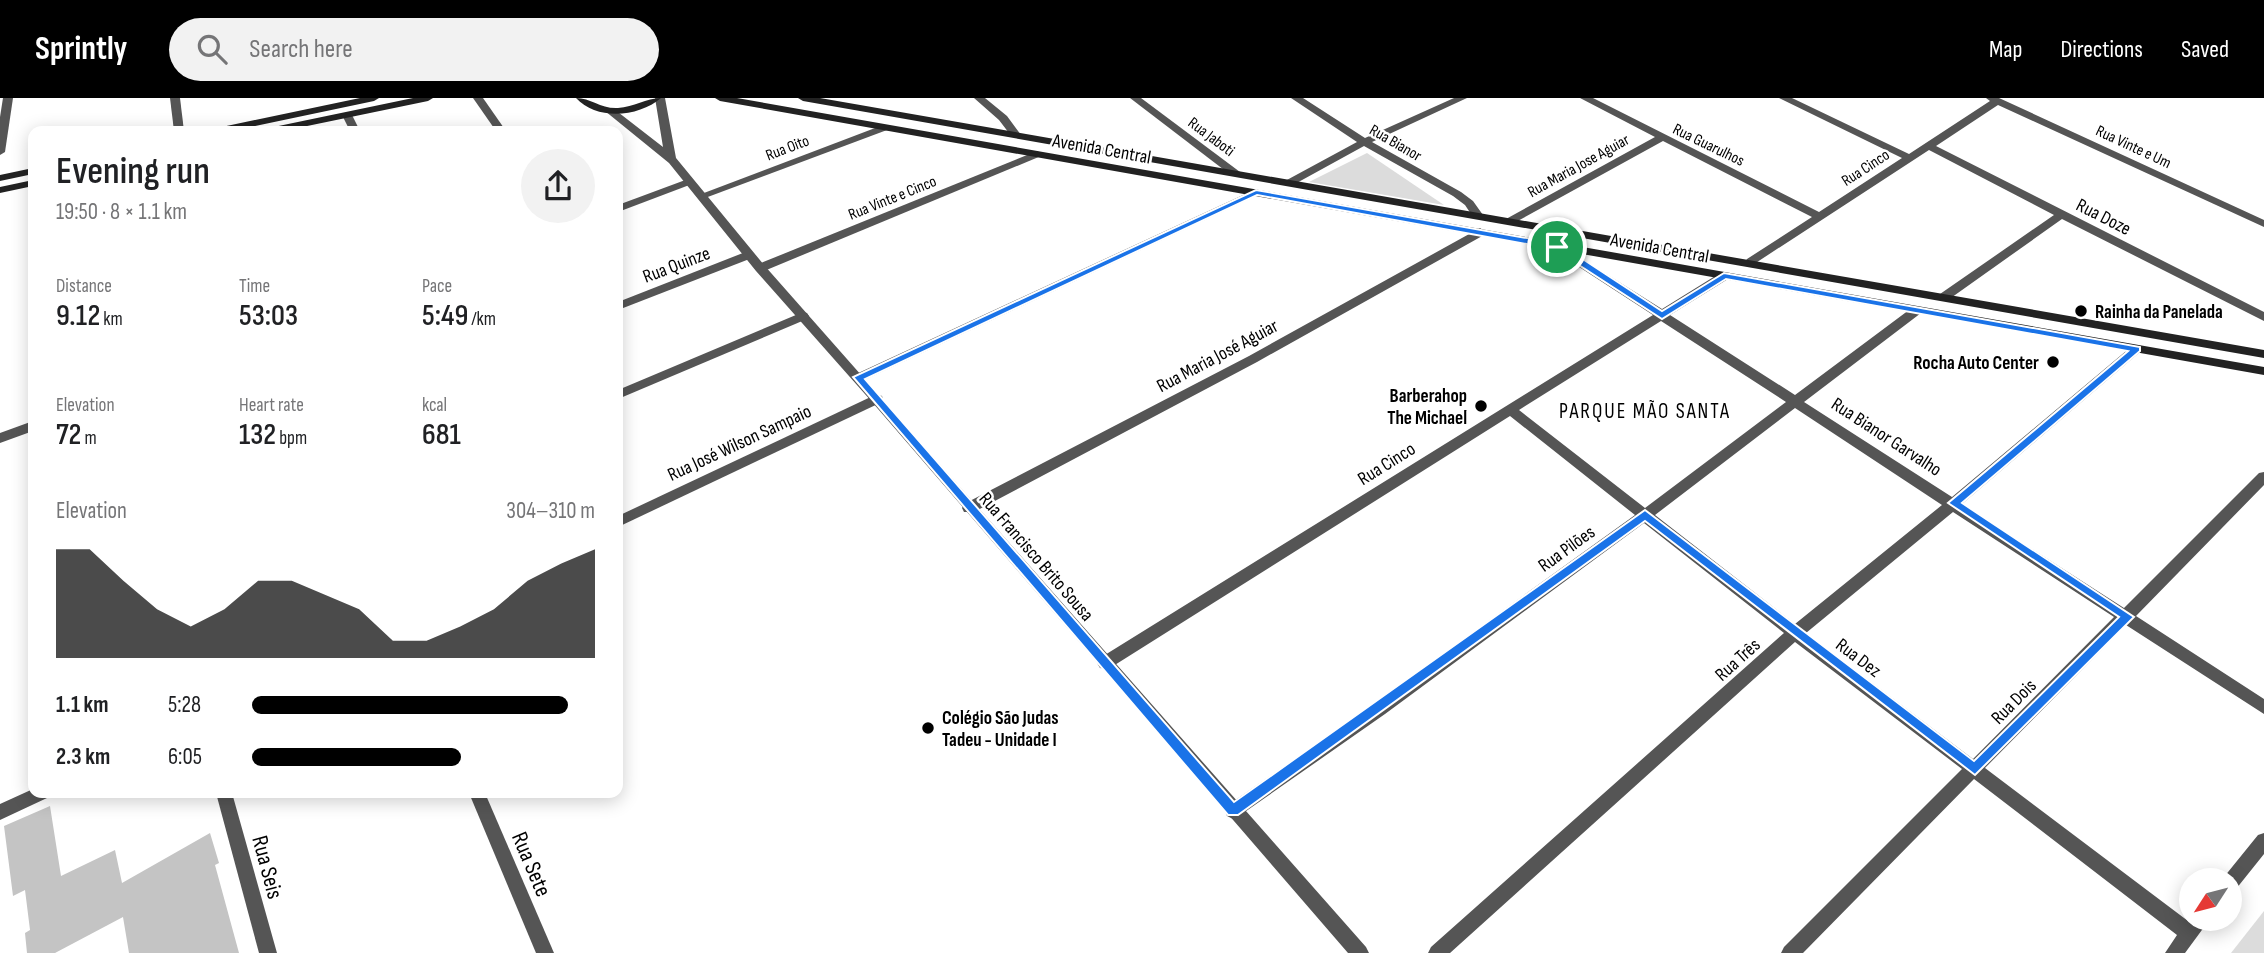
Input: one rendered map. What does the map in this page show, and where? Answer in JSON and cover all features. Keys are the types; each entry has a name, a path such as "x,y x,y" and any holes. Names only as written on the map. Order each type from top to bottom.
{"main road":[{"path":"241,126 374,98"},
{"path":"293,126 428,98"},
{"path":"581,98 596,108 610,111 637,107 658,98"},
{"name":"Avenida Central","path":"720,98 2264,370"},
{"name":"Avenida Central","path":"803,98 2264,354"},
{"path":"922,135 931,121"},
{"path":"0,178 28,172"},
{"path":"0,190 28,184"},
{"path":"2222,346 2227,365"}],"street":[{"path":"0,152 8,98"},
{"path":"176,98 179,126"},
{"path":"478,98 498,126"},
{"path":"658,98 663,108 665,141 673,161"},
{"path":"979,98 1009,124 1016,135"},
{"name":"Rua Jaboti","path":"1135,98 1236,174"},
{"name":"Rua Bianor","path":"1296,98 1364,142 1457,194 1469,203 1477,215"},
{"name":"Rua Guarulhos","path":"1585,98 1820,217"},
{"path":"1784,98 1910,158"},
{"path":"1289,183 1364,142 1457,99"},
{"name":"Rua Cinco","path":"1751,262 1928,146 1994,99"},
{"name":"Rua Vinte e Um","path":"1994,99 2264,224"},
{"path":"610,111 644,135 673,161"},
{"path":"347,115 352,126"},
{"name":"Rua Oito","path":"701,196 883,128"},
{"name":"Rua Maria Jose Aguiar","path":"1510,221 1661,138"},
{"name":"Rua Doze","path":"1928,146 2264,317"},
{"name":"Rua Vinte e Cinco","path":"760,268 1037,154"},
{"name":"Rua Francisco Brito Sousa","path":"673,161 748,255 858,377 1233,811 1360,953"},
{"path":"623,207 688,182"},
{"path":"858,377 1256,192"},
{"path":"1944,298 2062,214"},
{"name":"Rua Maria José Aguiar","path":"969,508 1253,359 1480,232"},
{"name":"Rua Bianor Garvalho","path":"1557,247 2264,707"},
{"name":"Rua Quinze","path":"623,304 748,255"},
{"name":"Rua Cinco","path":"1105,663 1724,276"},
{"name":"Rua Pilões","path":"1233,811 1645,515 1917,310"},
{"path":"623,393 803,316"},
{"name":"Rua Três","path":"1437,953 1795,633 2136,349"},
{"name":"Rua José Wilson Sampaio","path":"623,520 877,400"},
{"name":"Rua Dez","path":"1508,409 1795,633 1975,769 2179,915"},
{"path":"0,438 28,427"},
{"name":"Rua Dois","path":"1790,953 2128,617 2264,477"},
{"path":"0,812 30,798"},
{"name":"Rua Seis","path":"225,798 268,953"},
{"name":"Rua Sete","path":"479,798 545,953"},
{"path":"2242,868 2264,841"},
{"path":"2174,953 2191,931"}],"shaded area":[{"path":"1367,153 1444,205 1309,182"},
{"path":"2264,911 2264,953 2231,953"}],"building":[{"path":"50,806 61,876 115,850 122,883 210,833 219,863 215,865 239,953 129,953 123,917 55,953 27,953 25,933 30,930 25,890 13,896 4,826"}],"place":[{"name":"Rainha da Panelada","path":"2081,311"},
{"name":"Rocha Auto Center","path":"2053,362"},
{"name":"Barberahop The Michael","path":"1481,406"},
{"name":"Colégio São Judas Tadeu - Unidade I","path":"928,728"}],"district":[{"name":"PARQUE MÃO SANTA","path":"1645,411"}],"route":[{"path":"1256,192 1557,247 1662,316 1724,276 2136,349 1954,503 2128,617 1975,769 1645,515 1379,709 1233,811 858,377 1256,192"}]}
